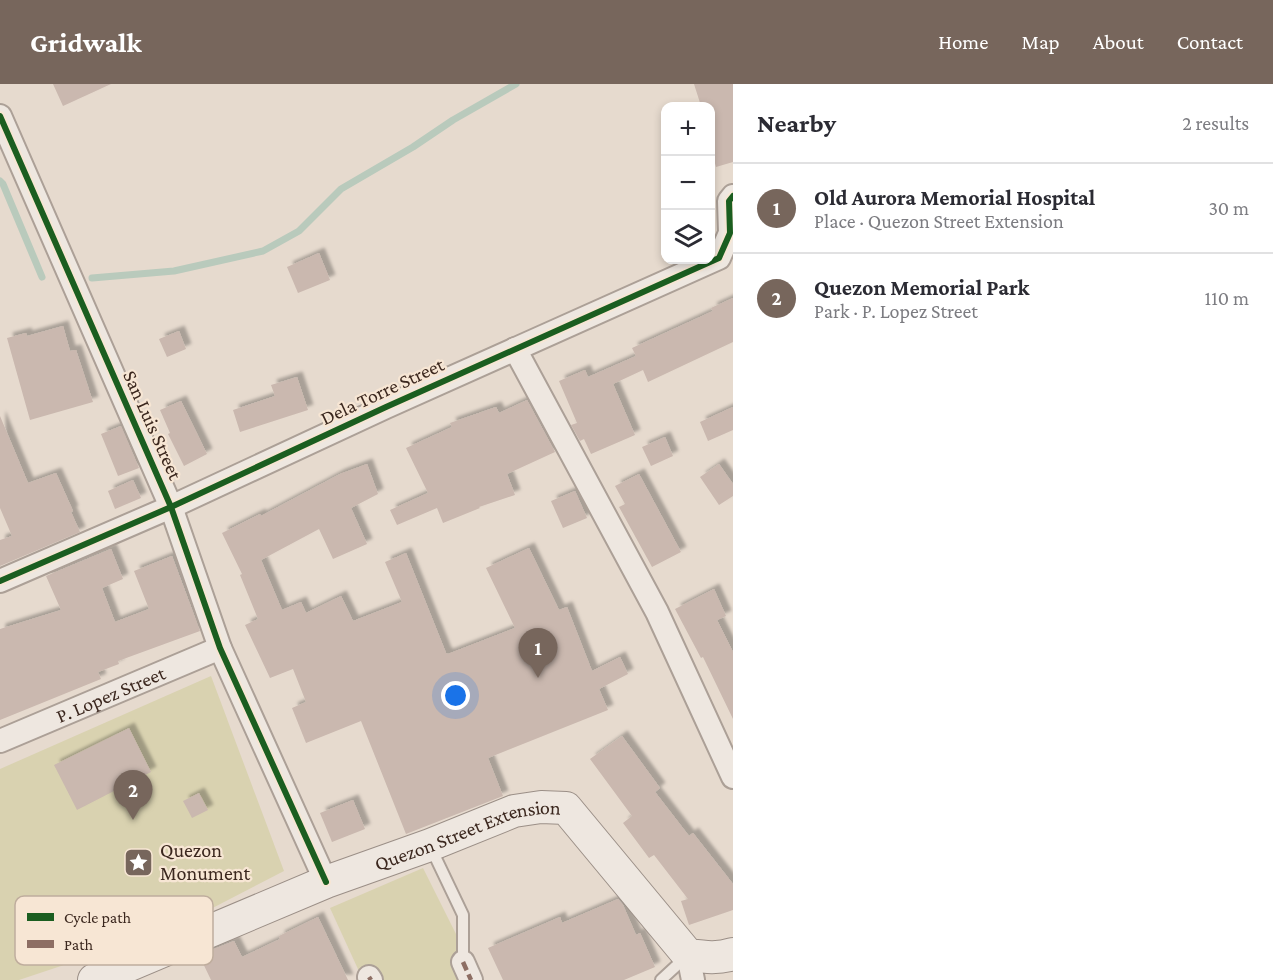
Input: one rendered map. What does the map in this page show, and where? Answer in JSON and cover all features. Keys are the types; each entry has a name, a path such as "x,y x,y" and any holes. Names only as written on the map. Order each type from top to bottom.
{"street":[{"name":"San Luis Street","path":"0,116 171,507 220,648 326,882"},
{"name":"Dela Torre Street","path":"0,581 171,507 719,258 730,233 729,201 733,196"},
{"path":"515,349 657,612 733,777"},
{"name":"P. Lopez Street","path":"0,741 220,648"},
{"name":"Quezon Street Extension","path":"213,930 326,882 430,845 514,811 541,807 566,808 691,967"},
{"path":"691,967 705,957 725,957 733,954"},
{"name":"Quezon Street Extension","path":"94,980 130,965"}],"lane":[{"path":"430,845 463,915 467,971"},
{"path":"661,980 691,967"}],"shaded area":[{"path":"211,676 284,871 213,908 213,896 15,896 15,965 64,965 19,980 0,980 0,769"},
{"path":"423,868 479,980 363,980 330,908"}],"building":[{"path":"53,84 111,84 63,106"},
{"path":"694,84 733,84 733,162 716,167 715,102 700,102"},
{"path":"319,253 330,280 298,293 287,267"},
{"path":"733,298 733,342 648,382 643,370 613,384 635,435 591,454 584,439 580,441 571,425 577,423 559,381 585,370 588,377 636,356 632,348 713,311 711,308"},
{"path":"63,326 70,351 76,350 93,402 30,420 7,338 26,333 27,336"},
{"path":"179,331 186,349 167,357 159,339"},
{"path":"297,377 308,410 240,432 233,410 275,396 271,385"},
{"path":"527,400 555,452 507,474 515,495 479,507 443,523 437,508 397,525 390,510 428,493 406,448 452,427 450,423 496,407 499,413"},
{"path":"181,401 207,454 184,466 168,434 170,433 160,410"},
{"path":"733,407 733,430 708,441 700,422"},
{"path":"0,416 28,483 56,473 80,532 0,566 0,540 12,536 0,508"},
{"path":"121,426 139,468 118,476 101,434"},
{"path":"665,437 673,456 651,466 642,447"},
{"path":"367,464 378,494 351,508 367,544 333,559 319,529 261,560 282,610 301,602 306,613 341,596 353,621 402,602 385,562 406,553 448,654 515,628 486,568 529,548 559,610 567,607 592,671 620,657 628,674 599,689 608,710 488,758 503,796 406,834 361,721 306,743 292,708 306,702 293,669 270,678 245,625 258,619 240,575 242,574 222,533 260,514 261,516 340,474"},
{"path":"719,464 733,484 733,496 719,505 700,477"},
{"path":"639,474 681,552 652,567 619,507 625,504 615,486"},
{"path":"133,480 141,498 115,509 108,491"},
{"path":"575,491 587,518 563,528 551,501"},
{"path":"111,549 123,579 102,588 115,622 149,609 134,571 172,556 200,631 118,661 119,664 98,672 101,679 0,720 0,629 61,610 46,576"},
{"path":"714,589 726,616 717,620 733,652 733,719 703,657 701,658 675,609"},
{"path":"129,728 151,772 77,810 54,765"},
{"path":"622,736 660,788 655,792 689,836 693,833 733,884 733,910 689,925 681,901 688,899 654,855 649,858 623,823 632,816 590,759"},
{"path":"199,793 208,810 192,818 183,801"},
{"path":"353,800 365,829 332,842 320,813"},
{"path":"618,899 636,935 640,933 655,967 624,980 503,980 488,948 560,917 562,923"},
{"path":"318,917 348,980 211,980 204,965 213,965 213,949 234,941 242,957 280,939 279,936"}],"waterway":[{"path":"92,278 174,271 263,251 299,231 341,189 516,84"},
{"path":"0,181 42,277"}],"marked path":[{"path":"463,962 471,980"}],"cycle path":[{"path":"0,116 171,507 220,648 326,882"},
{"path":"0,581 171,507 386,407 719,258 730,233 729,201 733,196"}],"place":[{"name":"Old Aurora Memorial Hospital","path":"538,678"},
{"name":"Quezon Memorial Park","path":"133,820"},
{"name":"Quezon Monument","path":"139,862"}]}
